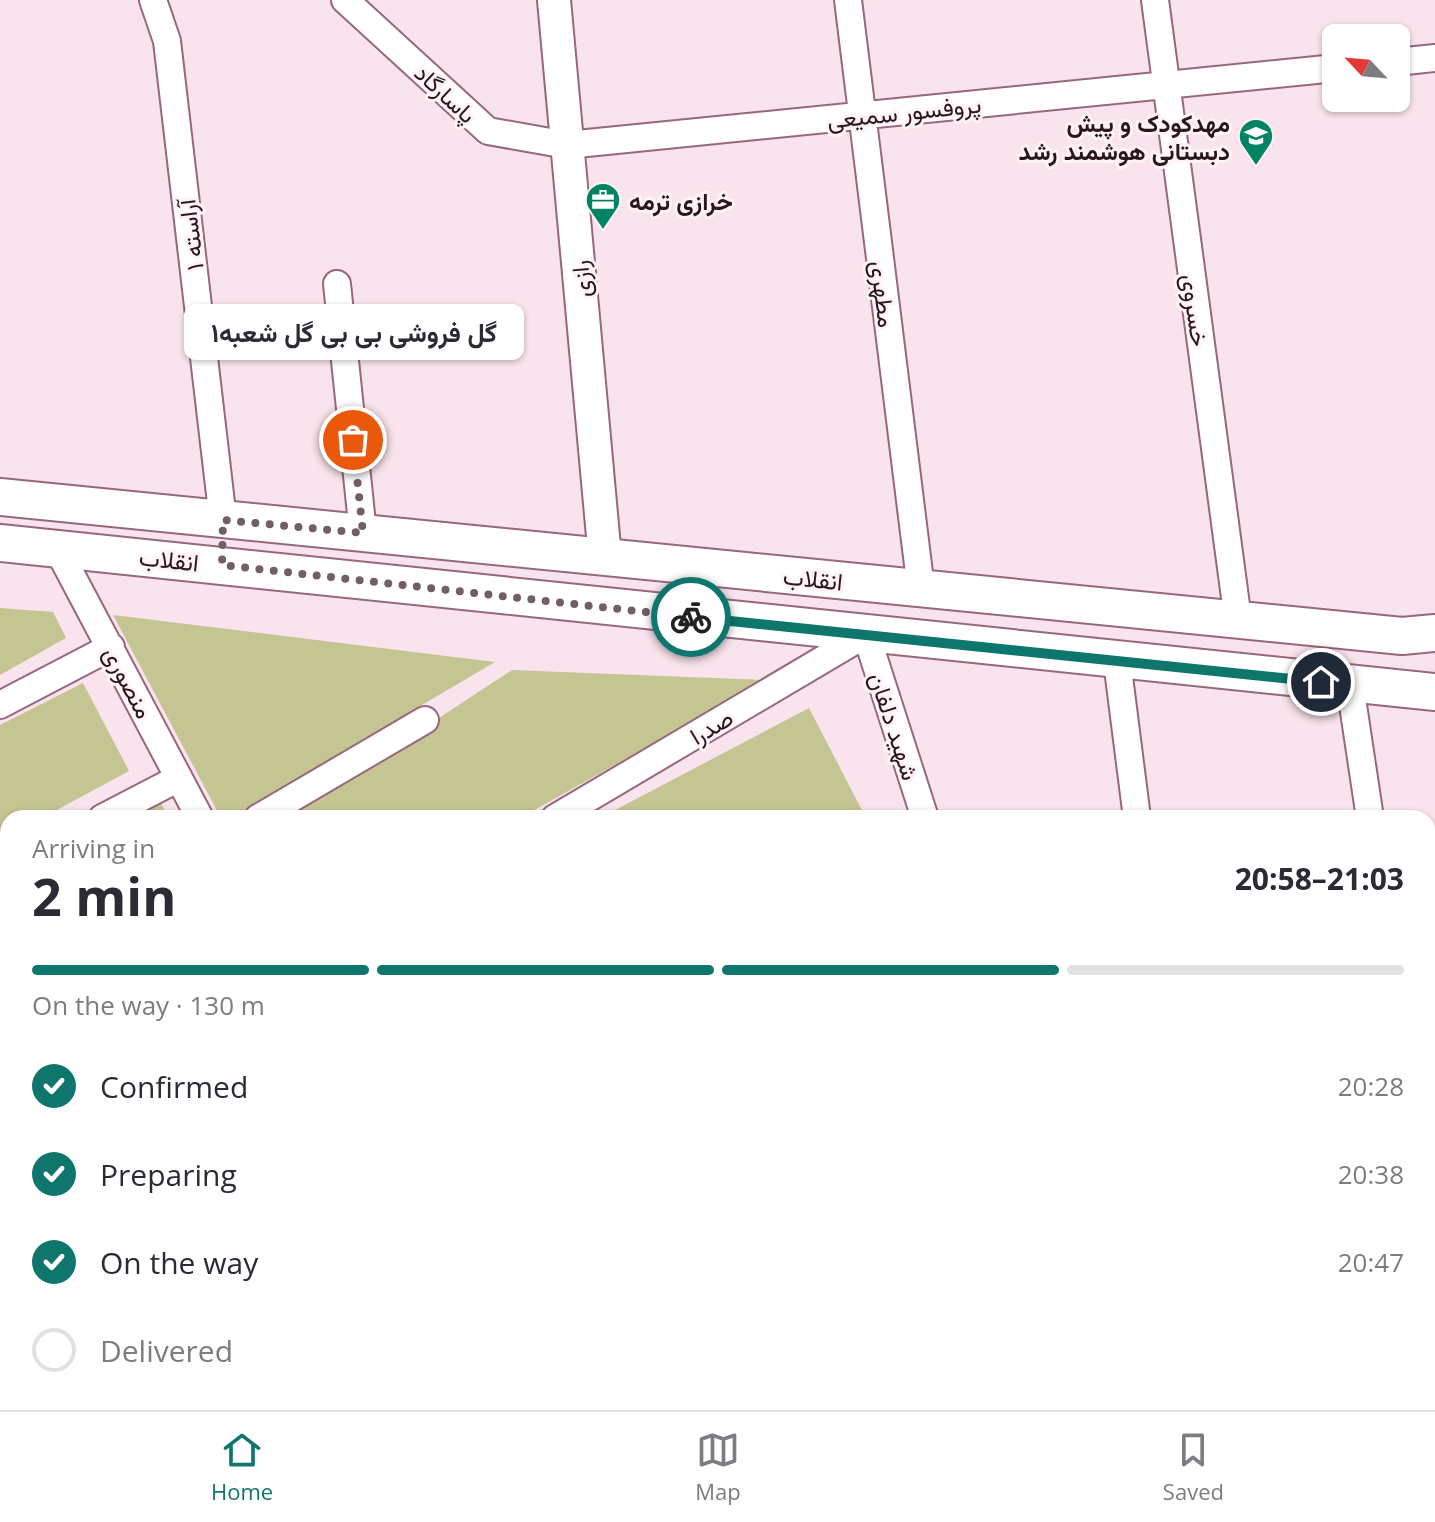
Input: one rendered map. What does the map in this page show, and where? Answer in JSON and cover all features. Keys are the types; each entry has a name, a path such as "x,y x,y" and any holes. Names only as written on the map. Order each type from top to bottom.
{"main road":[{"name":"انقلاب","path":"0,497 1402,636 1435,633"},
{"path":"222,565 223,520"},
{"name":"انقلاب","path":"0,543 56,546 1117,661 1435,692"}],"street":[{"name":"آراسته ۱","path":"153,0 167,41 223,520"},
{"name":"پاسارگاد","path":"345,0 488,131 567,145"},
{"name":"رازی","path":"554,0 605,558"},
{"name":"مطهری","path":"848,0 921,589"},
{"name":"خسروی","path":"1155,0 1238,620"},
{"path":"1410,61 1435,58"},
{"name":"پروفسور سمیعی","path":"567,145 1322,69"},
{"path":"337,284 363,533"},
{"name":"منصوری","path":"56,546 196,810"},
{"name":"صدرا","path":"569,810 866,634"},
{"name":"شهید دلفان","path":"866,634 922,810"},
{"path":"0,705 111,647"},
{"path":"1117,661 1136,810"},
{"path":"1350,685 1369,810"},
{"path":"272,810 425,720"},
{"path":"117,810 179,778"}],"building":[{"path":"0,608 53,612 66,638 0,675"},
{"path":"113,615 495,662 244,810 217,810"},
{"path":"512,670 767,680 534,810 299,810"},
{"path":"83,683 129,771 57,810 0,810 0,725"},
{"path":"809,708 862,810 615,810"},
{"path":"160,801 165,810 143,810"}],"way so far":[{"path":"353,440 363,533 223,520 222,565 691,617"}],"place":[{"name":"مهدکودک و پیش دبستانی هوشمند رشد","path":"1256,167"},
{"name":"خرازی ترمه","path":"603,231"},
{"name":"گل فروشی بی بی گل شعبه۱","path":"353,440"}],"route":[{"path":"691,617 1321,682"}]}
